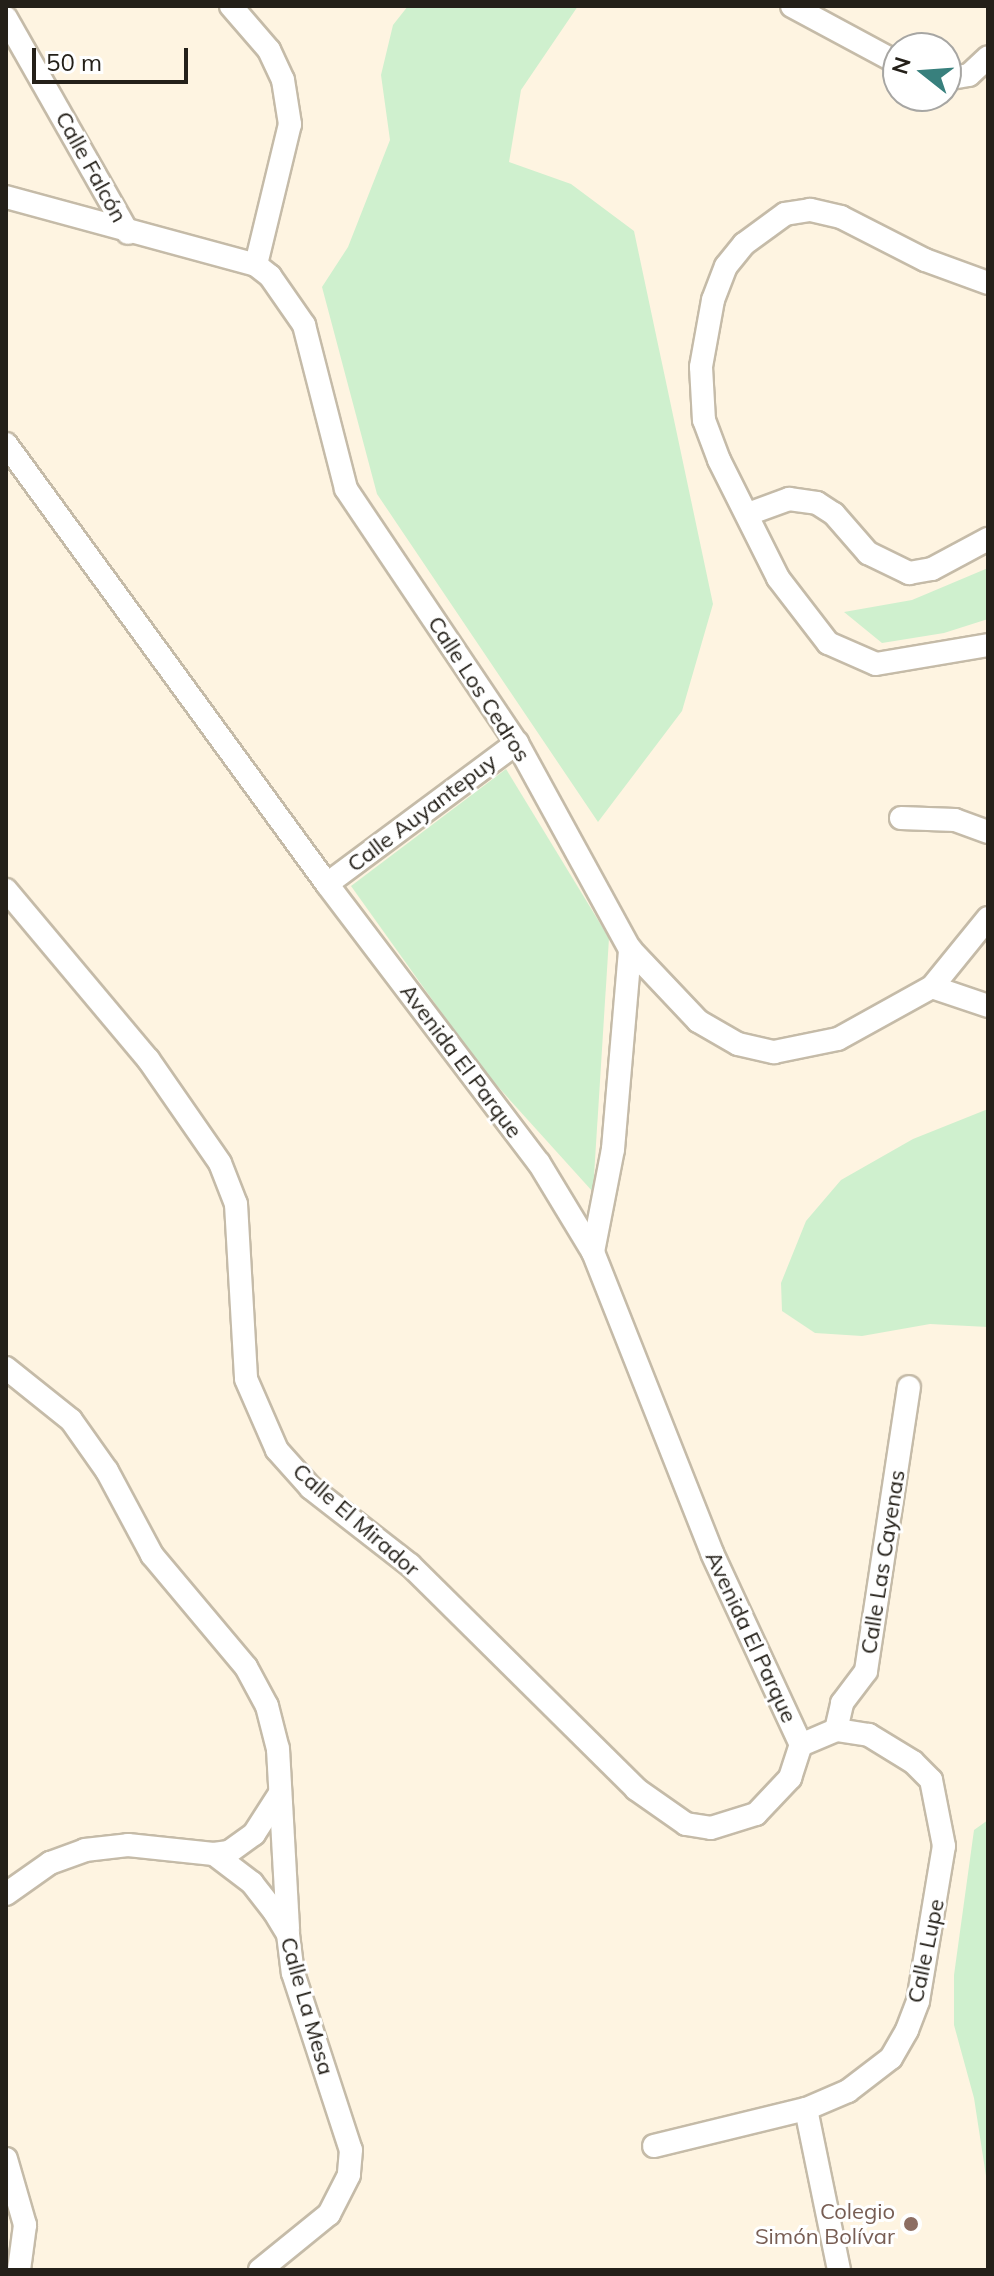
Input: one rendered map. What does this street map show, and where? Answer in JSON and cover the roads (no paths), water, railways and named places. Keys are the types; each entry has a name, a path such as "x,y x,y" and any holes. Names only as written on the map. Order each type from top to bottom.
{"street":[{"path":"6,197 128,233 256,265 290,124 283,80 269,50 231,6"},
{"path":"792,6 882,54"},
{"name":"Calle Falcón","path":"6,18 128,233"},
{"path":"962,76 969,75 988,57"},
{"path":"988,283 925,260 841,217 810,210 785,214 744,244 726,266 713,300 701,367 704,420 778,578 841,652 876,664 895,664 988,645"},
{"name":"Calle Los Cedros","path":"256,265 284,292 304,325 346,489 517,743 630,949 698,1021 738,1044 774,1052 838,1039 932,987 988,918"},
{"name":"Avenida El Parque","path":"6,444 327,884 539,1163 593,1252 712,1553 801,1745"},
{"path":"748,514 789,499 817,503 834,514 868,553 909,573 932,569 988,539"},
{"name":"Calle Auyantepuy","path":"327,884 517,743"},
{"path":"901,818 955,820 988,832"},
{"name":"Calle El Mirador","path":"6,890 148,1059 220,1163 236,1204 246,1379 277,1450 311,1488 410,1565 636,1789 686,1824 711,1828 756,1814 790,1778 801,1745"},
{"path":"593,1252 613,1149 630,949"},
{"path":"932,987 988,1006"},
{"path":"6,1368 71,1420 107,1471 152,1555 246,1667 276,1734 288,1934"},
{"name":"Calle Las Cayenas","path":"836,1730 842,1703 866,1671 909,1387"},
{"path":"801,1745 836,1730"},
{"name":"Calle Lupe","path":"654,2146 806,2109 848,2091 891,2058 907,2030 918,2001 944,1846 931,1780 869,1735 836,1730"},
{"path":"6,1894 50,1863 85,1850 128,1845 214,1854 229,1852 254,1834 279,1794"},
{"name":"Calle La Mesa","path":"214,1854 252,1883 288,1934 293,1973 351,2150 349,2175 329,2214 260,2270"},
{"path":"806,2109 839,2270"},
{"path":"6,2159 25,2225 19,2270"}],"place":[{"name":"Colegio Simón Bolívar","path":"911,2224"}]}
